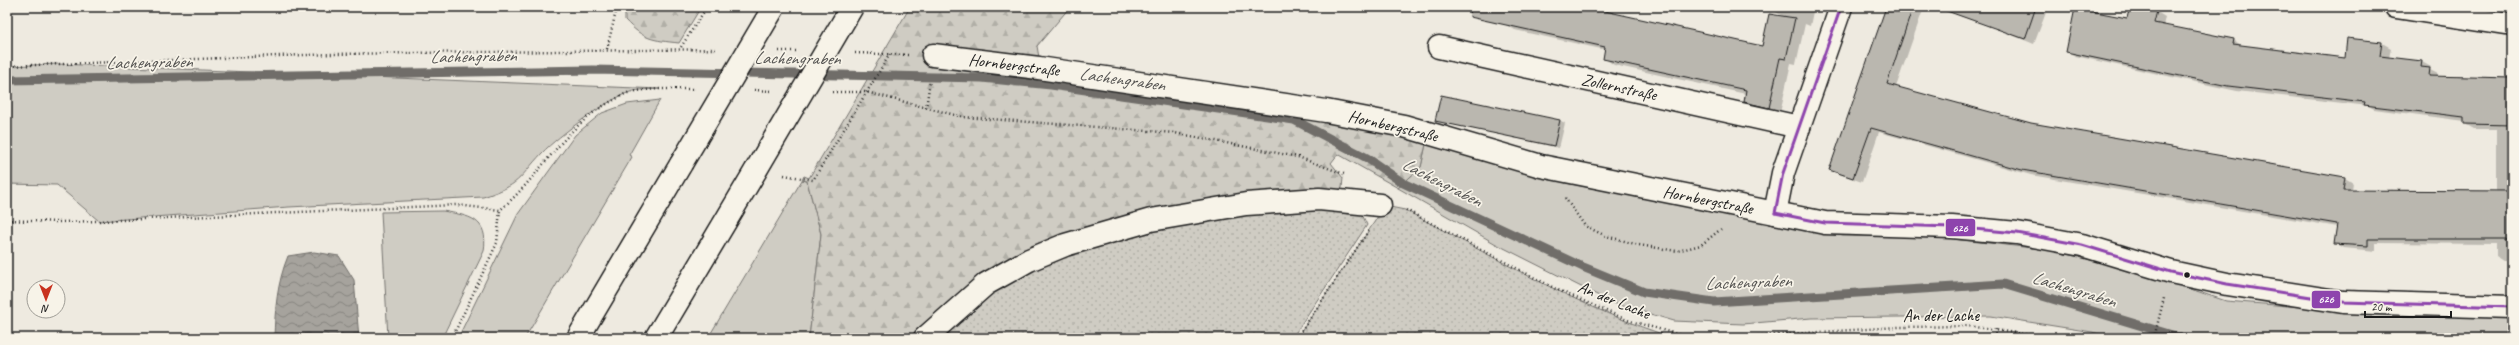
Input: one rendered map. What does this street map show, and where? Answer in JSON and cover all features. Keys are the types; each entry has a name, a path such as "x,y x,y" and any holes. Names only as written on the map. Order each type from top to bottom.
{"main road":[{"path":"578,338 774,7"},
{"path":"656,338 852,7"},
{"path":"1775,213 1783,173 1841,7"},
{"path":"2396,7 2512,25"},
{"name":"Zollernstraße","path":"1439,47 1799,127"},
{"name":"Hornbergstraße","path":"933,55 1047,69 1326,111 1404,126 1541,166 1825,223 1952,227 2017,233 2082,244 2171,272 2220,283 2343,302 2512,307"},
{"path":"925,338 986,284 1029,260 1065,244 1151,220 1246,204 1319,199 1380,205"}],"path":[{"path":"607,49 617,7"},
{"path":"681,47 707,7"},
{"path":"7,66 333,54 681,47 720,49"},
{"path":"774,50 797,51"},
{"path":"852,53 933,55"},
{"path":"756,170 813,180 890,54"},
{"path":"452,338 497,243 500,210 519,194 571,130 598,108 630,92"},
{"path":"930,96 926,108 963,117 1175,134 1298,156 1331,168 1350,178"},
{"path":"1541,166 1586,226 1606,236 1638,244 1677,251 1701,246 1746,208"},
{"path":"7,220 85,222 456,205 500,210"},
{"path":"1297,338 1377,218 1380,205"},
{"name":"An der Lache","path":"1380,205 1404,210 1558,290 1627,320 1662,332 1680,335 1726,338 1898,327 1968,326 1996,328 2050,338"},
{"path":"2154,338 2158,323"},
{"path":"1995,338 1996,328"},
{"path":"1659,338 1662,332"}],"green space":[{"path":"625,7 701,7 679,43 655,40 638,32 625,20"},
{"path":"910,7 1070,7 1037,46 1042,75 1403,133 1426,144 1421,167 1398,188 1338,154 1331,163 1343,178 1342,188 1319,199 925,338 809,338 821,234 807,181 802,180 804,176 809,178"},
{"path":"58,64 660,89 633,91 609,102 559,137 512,185 483,197 289,207 99,221 57,185 7,184 7,66"},
{"path":"660,100 629,155 632,157 525,338 458,338 518,214 575,135 602,113 627,104"},
{"path":"1426,144 1566,183 1843,236 1926,236 2050,250 2140,272 2226,301 2399,315 2512,317 2512,338 2114,338 2092,332 1991,316 1811,318 1743,324 1674,321 1613,303 1496,244 1398,188 1421,167"},
{"path":"802,180 807,181 821,234 809,338 708,338"},
{"path":"1380,205 1405,210 1561,292 1626,321 1659,333 1656,338 1297,338 1377,218"},
{"path":"1359,208 1367,225 1292,338 925,338 1029,260 1211,209"},
{"path":"443,211 469,217 475,220 480,225 483,232 485,240 484,251 442,338 388,338 381,212"}],"water":[{"path":"314,252 339,256 354,280 359,338 274,338 277,296 281,276 288,256"}],"building":[{"path":"1471,7 1587,7 1762,46 1769,14 1795,18 1786,59 1780,58 1769,108 1744,102 1746,90 1603,59 1605,47 1470,17"},
{"path":"1886,7 1913,7 1887,84 2031,123 2345,177 2343,190 2512,191 2512,239 2368,239 2368,246 2334,244 2337,224 2022,170 1871,128 1853,178 1829,170"},
{"path":"1944,7 2036,7 2025,39 1944,10"},
{"path":"2130,7 2157,11 2154,23 2234,39 2233,44 2345,58 2347,38 2382,42 2380,56 2422,61 2421,67 2430,68 2429,76 2512,78 2512,125 2464,124 2464,117 2364,105 2365,102 2228,86 2066,52 2075,8 2127,18"},
{"path":"1441,95 1560,120 1554,146 1435,121"}],"waterway":[{"name":"Lachengraben","path":"7,80 593,70 982,78 1051,85 1294,120 1367,158 1403,183 1583,267 1644,292 1714,302 2003,284 2182,338"}],"transit line":[{"name":"626","path":"1775,213 1783,173 1841,7"},
{"name":"626","path":"1775,213 1825,223 1952,227 2017,233 2082,245 2171,272 2227,284 2343,302 2512,307"}]}
